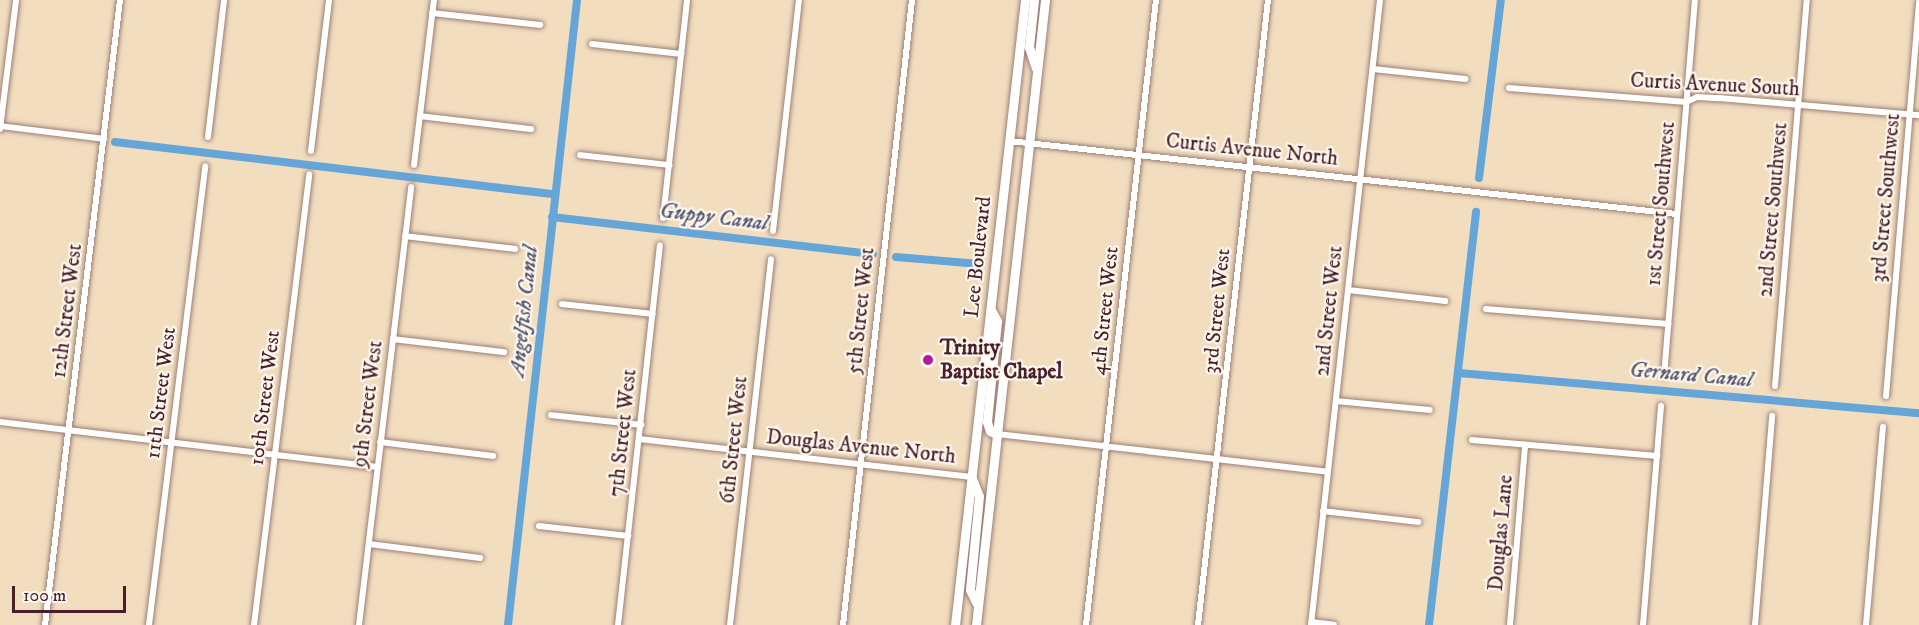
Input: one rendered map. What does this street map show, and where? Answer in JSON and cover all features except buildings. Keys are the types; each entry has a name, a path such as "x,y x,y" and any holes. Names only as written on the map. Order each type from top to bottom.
{"main road":[{"name":"Lee Boulevard","path":"955,625 1025,0"},
{"path":"1034,0 1029,47 1037,70"},
{"name":"Lee Boulevard","path":"976,625 1045,0"},
{"path":"990,308 997,321 987,422 990,431 997,434"},
{"path":"972,477 979,496 970,590 978,607"}],"street":[{"path":"16,0 0,127 104,139"},
{"name":"12th Street West","path":"45,625 120,0"},
{"path":"208,136 224,0"},
{"path":"311,151 329,0"},
{"path":"414,165 434,0"},
{"path":"663,218 687,0"},
{"path":"773,231 800,0"},
{"name":"5th Street West","path":"843,625 912,0"},
{"name":"4th Street West","path":"1086,625 1156,0"},
{"name":"3rd Street West","path":"1198,625 1268,0"},
{"name":"2nd Street West","path":"1311,624 1380,0"},
{"name":"1st Street Southwest","path":"1664,376 1695,0"},
{"name":"2nd Street Southwest","path":"1775,386 1807,0"},
{"name":"3rd Street Southwest","path":"1886,396 1919,2"},
{"path":"432,13 540,25"},
{"path":"592,44 681,54"},
{"path":"1373,69 1465,79"},
{"name":"Curtis Avenue South","path":"1509,88 1686,102 1697,97 1919,115"},
{"path":"420,116 531,129"},
{"name":"Curtis Avenue North","path":"1009,141 1360,179 1491,196 1677,214"},
{"path":"580,155 669,165"},
{"name":"11th Street West","path":"149,625 205,166"},
{"name":"10th Street West","path":"254,625 309,174"},
{"name":"9th Street West","path":"359,625 411,187"},
{"path":"405,236 515,249"},
{"name":"7th Street West","path":"618,625 660,245"},
{"name":"6th Street West","path":"730,625 771,260"},
{"path":"1348,290 1445,301"},
{"path":"562,304 652,314"},
{"path":"1486,309 1668,324"},
{"path":"393,339 504,352"},
{"path":"1336,401 1430,410"},
{"path":"1643,625 1661,406"},
{"path":"551,416 640,425"},
{"path":"1755,625 1772,416"},
{"path":"0,422 377,467"},
{"path":"1866,625 1883,427"},
{"path":"997,434 1328,472"},
{"name":"Douglas Avenue North","path":"639,439 972,477"},
{"path":"1472,440 1657,456"},
{"path":"380,442 494,456"},
{"name":"Douglas Lane","path":"1510,625 1525,445"},
{"path":"1323,512 1418,522"},
{"path":"538,526 628,536"},
{"path":"369,544 480,558"},
{"path":"1311,624 1334,625"}],"waterway":[{"name":"Angelfish Canal","path":"508,625 577,0"},
{"path":"1479,178 1501,0"},
{"path":"115,142 554,194"},
{"path":"1429,625 1476,212"},
{"name":"Guppy Canal","path":"552,217 873,254"},
{"name":"Guppy Canal","path":"896,257 980,264"},
{"name":"Gernard Canal","path":"1459,373 1919,413"}],"place":[{"name":"Trinity Baptist Chapel","path":"928,360"}]}
